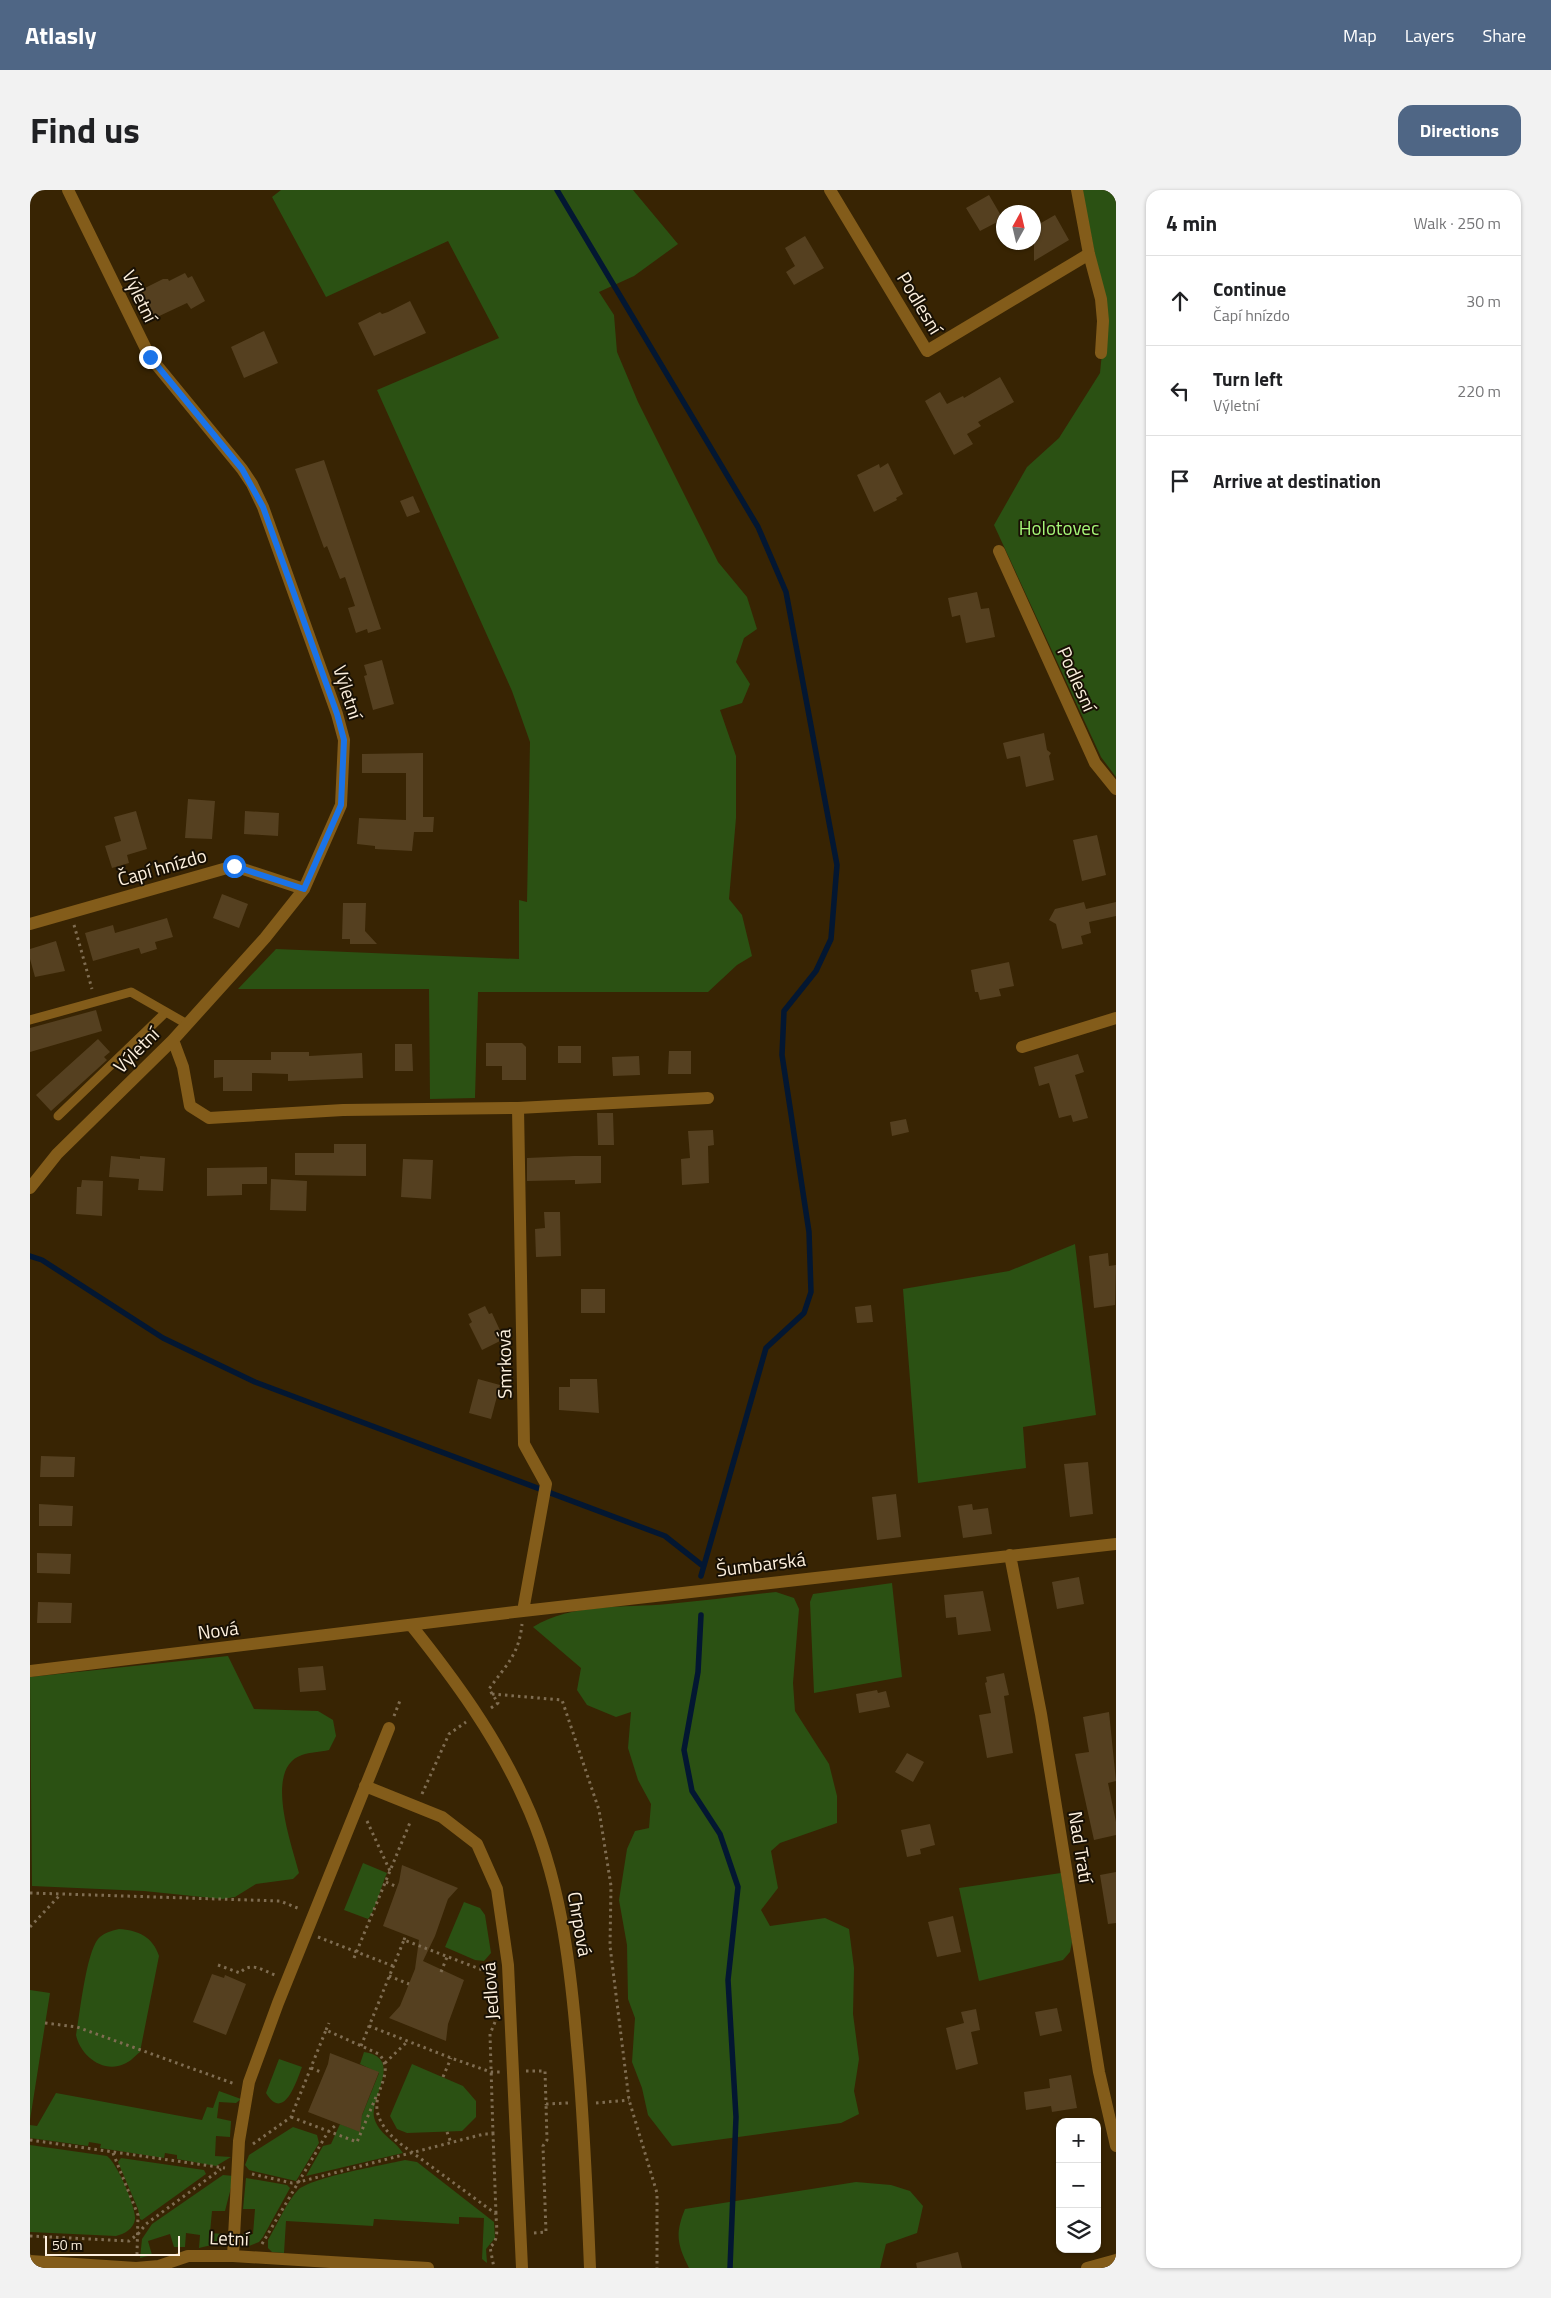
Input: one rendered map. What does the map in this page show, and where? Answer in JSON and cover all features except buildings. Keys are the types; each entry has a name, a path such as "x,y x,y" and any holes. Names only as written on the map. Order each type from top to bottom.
{"street":[{"name":"Výletní","path":"30,1188 57,1154 173,1040 266,938 304,889 341,805 344,740 337,714 263,507 252,484 238,463 150,357 68,190"},
{"name":"Podlesní","path":"830,190 927,351 1089,254"},
{"path":"1077,190 1102,314 1100,353"},
{"name":"Podlesní","path":"999,551 1094,763 1116,789"},
{"name":"Čapí hnízdo","path":"30,924 234,866 304,889"},
{"path":"1022,1047 1116,1018"},
{"path":"173,1040 183,1067 190,1106 209,1118 343,1110 518,1108 708,1098"},
{"name":"Smrková","path":"518,1108 524,1444 546,1484 523,1611"},
{"name":"Šumbarská","path":"410,1626 523,1611 1116,1544"},
{"name":"Nad Tratí","path":"1010,1555 1041,1714 1099,2072 1116,2146"},
{"name":"Nová","path":"30,1671 410,1626"},
{"name":"Chrpová","path":"410,1626 479,1714 507,1762 525,1800 553,1882 572,1986 582,2103 590,2268"},
{"path":"233,2256 238,2155 248,2088 287,1980 389,1728"},
{"name":"Jedlová","path":"365,1786 442,1817 477,1844 497,1889 508,1964 522,2268"},
{"name":"Letní","path":"30,2261 136,2268 159,2267 188,2256 233,2256 428,2268"},
{"path":"1087,2268 1116,2260"}],"lane":[{"path":"30,1020 131,992 187,1024"},
{"path":"58,1116 166,1012"}],"path":[{"path":"71,913 96,1002"},
{"path":"354,1958 449,1734 498,1703 489,1689 516,1652 520,1643 523,1611"},
{"path":"492,1694 562,1700 599,1810 611,1886 610,1946 629,2100 657,2193 657,2268"},
{"path":"364,1815 390,1871"},
{"path":"386,1882 397,1887"},
{"path":"30,1893 280,1901 314,1914"},
{"path":"30,1927 61,1894"},
{"path":"306,1933 393,1966"},
{"path":"361,2046 406,1934"},
{"path":"404,1940 499,1976"},
{"path":"442,1972 447,1957"},
{"path":"218,1965 240,1973 245,1967 252,1966 287,1980"},
{"path":"389,1976 409,1984"},
{"path":"494,2268 490,2247 494,2244 497,2235 490,2034 498,2016"},
{"path":"45,2023 77,2027 248,2088"},
{"path":"238,2155 291,2117 329,2023"},
{"path":"369,2026 491,2072"},
{"path":"291,2117 357,2142 379,2090 385,2074 385,2064 378,2054 326,2030"},
{"path":"385,2064 408,2041"},
{"path":"443,2078 451,2058"},
{"path":"311,2068 323,2073"},
{"path":"497,2235 546,2232 543,2146 547,2140 545,2070"},
{"path":"379,2090 377,2111 386,2131 496,2214"},
{"path":"612,2102 629,2100"},
{"path":"546,2104 558,2104"},
{"path":"254,2258 328,2132 336,2125"},
{"path":"447,2132 451,2143"},
{"path":"30,2140 221,2169 237,2168 246,2173 292,2183 484,2134 493,2134"},
{"path":"113,2152 138,2215 136,2268"},
{"path":"30,2236 129,2241 146,2224 221,2169"}],"green space":[{"path":"281,190 633,190 678,244 634,276 599,292 614,315 617,352 638,402 718,562 747,597 757,629 744,638 736,662 750,684 742,703 720,710 736,756 736,818 729,899 742,915 752,956 737,965 708,992 478,992 475,1098 430,1099 429,989 238,989 276,949 519,959 519,900 527,902 530,742 512,691 377,390 499,338 448,241 326,297 272,197"},
{"name":"Holotovec","path":"1082,190 1116,190 1116,777 1101,757 994,525 1027,467 1059,438 1100,373 1107,301 1096,260"},
{"path":"1075,1244 1096,1415 1023,1427 1026,1468 918,1483 903,1289 1009,1271"},
{"path":"892,1583 902,1677 814,1693 810,1602 813,1594"},
{"path":"776,1592 794,1598 799,1609 793,1683 795,1711 829,1764 837,1796 837,1823 780,1843 771,1851 778,1888 761,1910 770,1926 825,1918 849,1929 854,1968 853,2014 859,2059 854,2091 859,2114 841,2123 672,2146 648,2115 642,2088 632,2062 635,2018 628,1999 627,1945 619,1900 627,1849 635,1831 649,1828 651,1804 638,1780 628,1748 631,1712 616,1717 587,1705 577,1690 581,1668 533,1627 548,1619 581,1610 681,1603"},
{"path":"228,1656 254,1709 318,1711 333,1720 336,1736 329,1750 302,1755 290,1763 284,1775 282,1791 283,1808 299,1873 293,1879 256,1884 235,1897 222,1899 144,1891 32,1886 30,1677"},
{"path":"363,1863 387,1873 374,1910 368,1919 344,1910"},
{"path":"1061,1873 1072,1942 1070,1952 1063,1960 979,1981 959,1888"},
{"path":"464,1902 480,1908 485,1915 491,1953 484,1961 475,1960 445,1947"},
{"path":"119,1929 138,1933 149,1939 159,1956 140,2052 126,2063 108,2066 94,2061 87,2056 76,2035 87,1970 94,1947 102,1935"},
{"path":"30,1990 50,1993 30,2120"},
{"path":"364,2052 376,2056 382,2062 384,2070 374,2108 376,2123 403,2153 306,2176 323,2146 331,2144 340,2124 356,2130 379,2073 360,2064"},
{"path":"279,2059 302,2067 289,2096 279,2103 273,2101 266,2093"},
{"path":"412,2064 463,2086 476,2101 476,2117 462,2131 407,2133 397,2129 390,2116"},
{"path":"219,2091 241,2099 236,2103 219,2102 217,2118 231,2121 230,2137 216,2136 215,2156 231,2157 216,2166 177,2159 177,2155 165,2153 164,2158 100,2148 101,2144 89,2142 88,2146 30,2138 30,2125 37,2126 56,2093 202,2120 207,2107 213,2108"},
{"path":"293,2127 317,2135 319,2143 296,2181 249,2170 245,2165 249,2155"},
{"path":"30,2145 107,2156 121,2176 132,2205 135,2219 131,2228 116,2236 30,2232"},
{"path":"121,2158 204,2170 206,2174 142,2220 118,2162"},
{"path":"405,2160 417,2162 494,2222 495,2238 486,2249 487,2263 482,2259 484,2218 459,2217 459,2224 374,2219 373,2226 286,2221 284,2253 272,2252 268,2248 268,2240 298,2190 306,2185 332,2176"},
{"path":"223,2175 234,2176 225,2211 212,2211 210,2233 224,2234 220,2243 199,2248 200,2235 186,2233 185,2247 174,2247 170,2234 148,2241 152,2255 140,2258 142,2239 152,2224"},
{"path":"246,2178 287,2185 290,2188 263,2237 259,2242 249,2246 242,2234 253,2234 255,2209 243,2209"},
{"path":"856,2182 891,2185 910,2191 923,2206 917,2233 886,2244 880,2268 689,2268 679,2239 680,2225 685,2209"}],"waterway":[{"path":"557,190 758,527 786,592 837,865 831,939 816,971 784,1011 782,1055 809,1232 811,1292 804,1313 766,1348 701,1576"},
{"path":"30,1256 42,1260 163,1338 255,1382 665,1536 703,1566"},
{"path":"701,1615 698,1672 684,1750 692,1791 720,1834 738,1887 728,1980 736,2117 730,2268"}],"route":[{"path":"150,357 242,469 252,484 263,507 337,714 344,740 344,774 341,805 304,889 234,866"}]}
